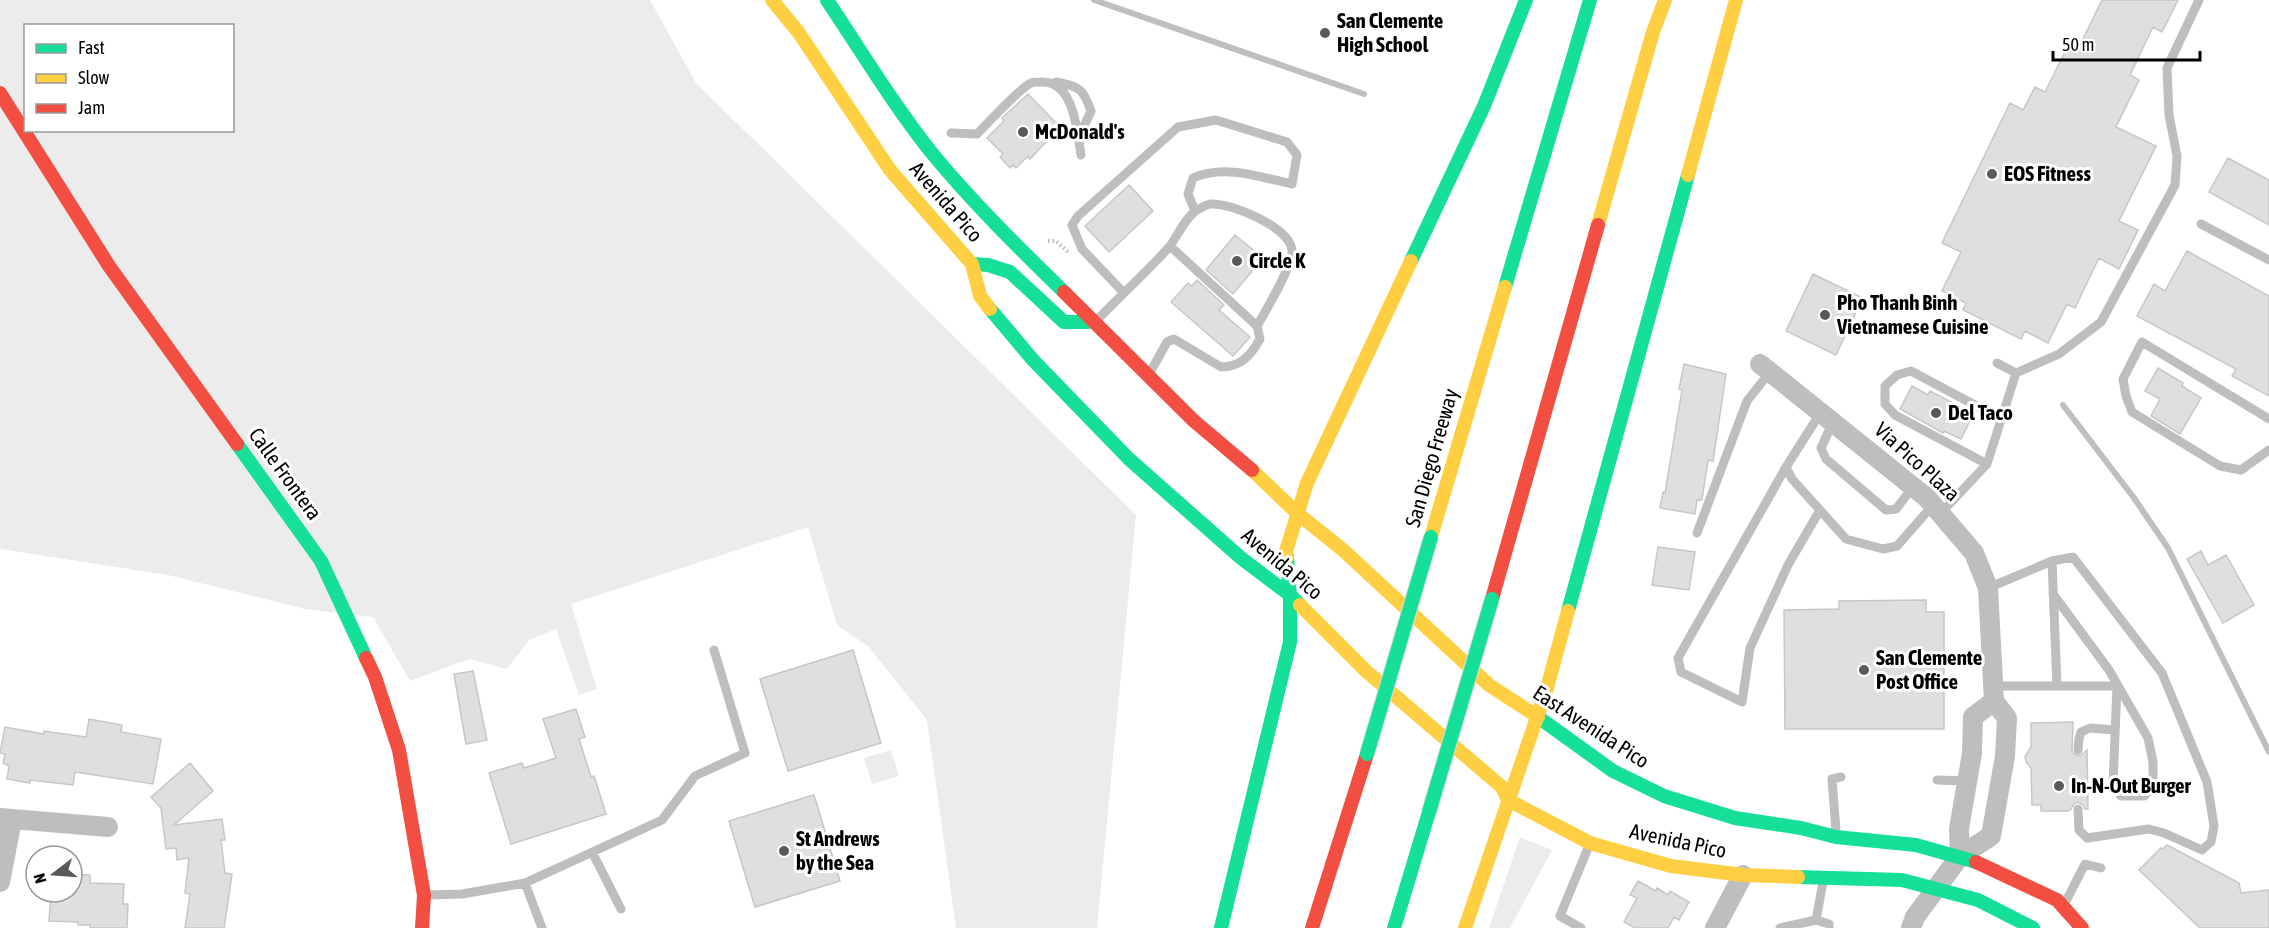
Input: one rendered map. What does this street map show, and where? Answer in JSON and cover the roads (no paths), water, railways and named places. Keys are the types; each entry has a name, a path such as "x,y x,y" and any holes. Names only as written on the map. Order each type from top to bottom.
{"main road":[{"name":"Avenida Pico","path":"772,0 799,33 890,170 972,264 980,296 1033,360 1129,459 1241,558 1290,595 1366,671 1502,787 1509,800 1590,843 1671,866 1743,875 1902,880 1938,888"},
{"name":"Avenida Pico","path":"827,0 896,103 987,223 1095,322 1194,421 1297,513"},
{"path":"1221,928 1290,642 1290,595 1286,551 1297,513 1314,467 1484,106 1526,0"},
{"name":"San Diego Freeway","path":"1312,928 1367,754 1590,0"},
{"path":"1394,928 1492,599 1653,32 1665,0"},
{"path":"1465,928 1538,717 1736,0"},
{"name":"Calle Frontera","path":"0,93 24,131"},
{"name":"Calle Frontera","path":"25,132 110,266 321,561 375,677 399,750 424,895 422,928"},
{"path":"890,170 907,169"},
{"path":"972,264 1010,273 1064,322 1095,322"},
{"name":"East Avenida Pico","path":"1297,513 1343,550 1489,685 1613,771 1664,796 1735,818 1801,828 1836,837 1916,845 1960,856 2057,900 2082,928"},
{"path":"1938,888 1978,900 2033,928"}],"street":[{"name":"Via Pico Plaza","path":"1765,368 1913,487 1936,509 1974,553 1988,588 1994,694 2007,718 2006,756 1990,836 1960,856"},
{"path":"1911,928 1916,917 1960,856 1959,829 1972,753 1973,717 1994,694"},
{"path":"0,882 6,819 108,827"},
{"path":"1715,928 1743,875"}],"lane":[{"path":"1786,467 1792,479 1846,539 1883,549 1897,546 1986,464 2016,373 2058,354 2101,322 2175,185 2177,156 2169,115 2167,68 2199,0"},
{"path":"1050,81 1061,88 1066,96 1076,123 1081,155"},
{"path":"951,133 977,134 1032,82 1050,81 1076,86 1085,94 1091,111 1078,139"},
{"path":"1124,293 1082,249 1072,225 1078,216 1178,128 1216,120 1287,142 1298,155 1292,184 1225,170 1193,178 1188,194 1195,211"},
{"path":"1095,322 1170,246 1195,211 1210,204 1238,208 1262,219 1281,232 1289,242 1292,251 1282,282 1257,326"},
{"path":"2201,224 2269,260"},
{"path":"1148,375 1167,342 1174,339 1221,367 1238,364 1251,354 1260,339 1257,326 1170,246"},
{"path":"2269,419 2142,342 2123,379 2132,412 2220,466 2241,470 2269,450"},
{"path":"1997,363 2016,373"},
{"path":"1697,533 1747,401 1765,368"},
{"path":"1986,464 1895,415 1885,404 1885,386 1897,375 1911,371 2001,419"},
{"path":"1820,510 1788,565 1750,648 1742,702 1681,672 1678,658 1786,467 1827,417"},
{"path":"1827,417 1821,448 1826,459 1886,510 1896,509 1913,487"},
{"path":"1988,588 2052,561 2073,556 2162,673 2207,782 2214,826 2211,842 2202,850 2164,832 2149,829 2087,838 2079,830 2078,809"},
{"path":"2052,561 2057,686"},
{"path":"2053,594 2109,670 2148,738 2153,762 2153,787 2144,796 2121,796 2113,785 2117,686"},
{"path":"424,895 462,894 525,883 662,820 695,776 745,753 714,650"},
{"path":"1994,694 2057,686 2117,686"},
{"path":"2078,750 2081,732 2090,728 2115,730"},
{"path":"1836,837 1832,779 1841,777"},
{"path":"1937,780 1967,781"},
{"path":"1581,928 1560,916 1590,843"},
{"path":"592,852 621,909"},
{"path":"2064,906 2085,864 2101,868"},
{"path":"1816,920 1824,877"},
{"path":"525,883 542,928"},
{"path":"1780,928 1816,920 1829,924 1829,928"}],"waterway":[{"path":"1094,0 1364,94"},
{"path":"2063,405 2134,498 2168,548 2269,752"}],"place":[{"name":"San Clemente High School","path":"1325,33"},
{"name":"McDonald's","path":"1023,132"},
{"name":"EOS Fitness","path":"1992,174"},
{"name":"Circle K","path":"1237,261"},
{"name":"Pho Thanh Binh Vietnamese Cuisine","path":"1825,315"},
{"name":"Del Taco","path":"1936,413"},
{"name":"San Clemente Post Office","path":"1864,670"},
{"name":"In-N-Out Burger","path":"2059,786"},
{"name":"St Andrews by the Sea","path":"784,851"}]}
